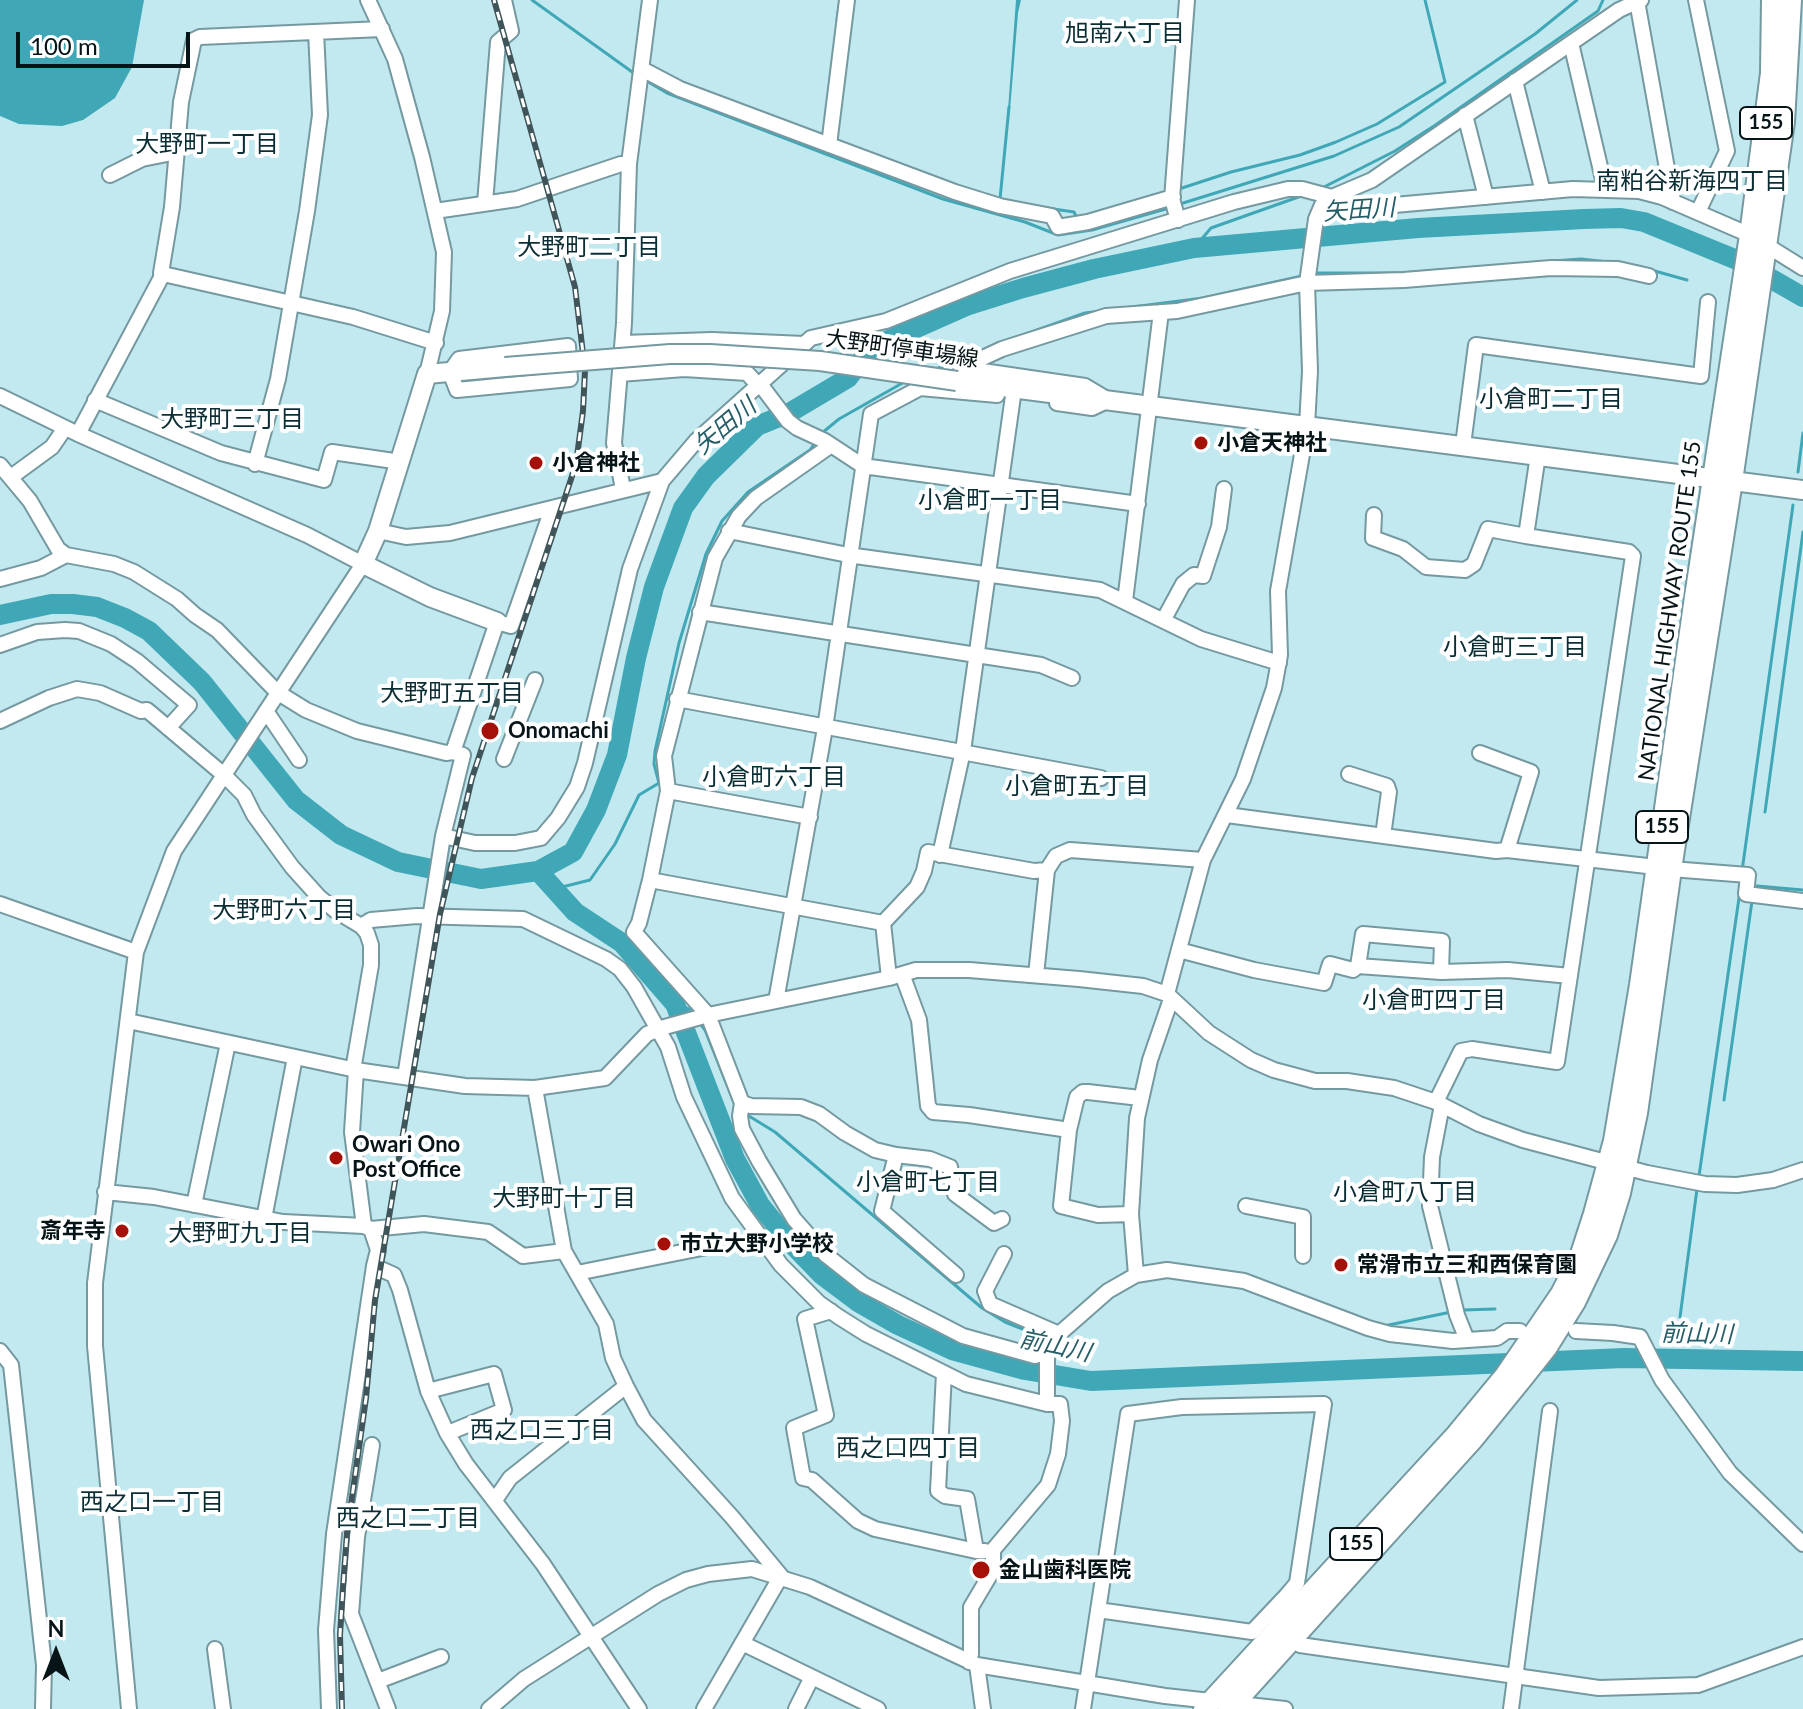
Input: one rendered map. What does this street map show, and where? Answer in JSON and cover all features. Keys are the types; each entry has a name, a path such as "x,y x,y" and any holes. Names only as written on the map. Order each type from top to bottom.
{"highway":[{"name":"NATIONAL HIGHWAY ROUTE 155","path":"1758,245 1773,37 1772,0"},
{"name":"NATIONAL HIGHWAY ROUTE 155","path":"1220,1706 1291,1638 1473,1439 1515,1376 1531,1342 1561,1294 1618,1164 1640,985 1663,868 1750,293 1788,88 1791,0"},
{"name":"NATIONAL HIGHWAY ROUTE 155","path":"1220,1706 1292,1601 1515,1376"}],"main road":[{"name":"大野町停車場線","path":"427,374 670,354 808,360 1803,490"},
{"path":"427,374 378,531 363,564 430,597 497,622"}],"street":[{"path":"368,0 395,59 444,252 442,311 427,374"},
{"path":"485,203 498,42 511,31 504,0"},
{"path":"623,489 614,443 623,343 629,164 650,0"},
{"path":"829,145 847,0"},
{"path":"1175,207 1187,0"},
{"path":"1696,0 1727,151 1698,212"},
{"path":"1136,1275 1131,1214 1140,1098 1203,860 1227,815 1263,723 1279,663 1278,591 1307,426 1310,371 1307,281 1316,219 1322,205 1332,197 1372,180 1571,43 1618,5 1639,1 1673,202"},
{"path":"382,29 200,37 194,40 181,102 163,274 128,345 95,400 71,431 52,447 5,475 30,501 58,549 66,555 124,568 177,599 217,630 277,692 333,723 415,747 463,755 443,836 405,1077"},
{"path":"255,464 272,404 292,302 320,115 316,32"},
{"path":"1571,43 1605,188"},
{"path":"641,76 955,192 1000,206 1052,216 1058,227 1288,189 1302,189 1346,203 1372,207 1605,188 1639,191 1698,212 1803,268"},
{"path":"1515,81 1543,192"},
{"path":"1465,115 1486,197"},
{"path":"110,175 142,159 177,152"},
{"path":"435,211 517,199 629,164"},
{"path":"443,836 493,845 523,841 541,838 558,818 577,787 585,763 630,569 662,481 696,441 761,387 804,344 811,338 886,321 1175,207"},
{"path":"1109,400 1085,386 961,368 1002,349 1106,316 1161,312 1307,281 1404,280 1551,268 1608,268 1649,276"},
{"path":"163,274 376,323 436,343"},
{"path":"1463,445 1476,345 1701,376 1708,302"},
{"path":"1125,601 1161,312"},
{"path":"623,343 712,340 804,344"},
{"path":"568,346 570,379 457,390 450,372 459,359 568,346"},
{"path":"620,374 684,369 747,373 788,421 863,466 1138,504"},
{"path":"776,1001 825,728 871,414 920,388 1013,396 1092,408 1109,400"},
{"path":"0,396 71,431 307,535 363,564 174,851 136,952 95,1283 95,1346 129,1709"},
{"path":"940,855 963,751 1013,396"},
{"path":"95,400 221,453 324,480 332,452 401,462"},
{"path":"830,446 756,498 729,531 715,558 664,756 668,791 650,880 634,932 705,1016 742,1103 742,1129 794,1219 826,1255 864,1285 963,1336 1035,1356 1047,1356"},
{"path":"1526,536 1538,455"},
{"path":"378,531 406,537 450,533 662,481"},
{"path":"1164,619 1183,584 1194,575 1203,576 1219,527 1224,489"},
{"path":"453,752 497,622 511,626 552,509"},
{"path":"1374,515 1373,538 1403,549 1426,567 1465,570 1474,564 1488,529 1629,552 1633,556 1557,1062 1472,1049 1461,1051 1439,1103 1430,1206 1457,1315 1467,1340"},
{"path":"729,531 848,555 1100,590 1224,648 1279,663"},
{"path":"0,579 41,568 66,555"},
{"path":"700,612 1041,665 1072,678"},
{"path":"0,645 37,632 65,630 79,631 111,644 137,661 189,705 168,728"},
{"path":"504,759 535,680"},
{"path":"0,721 49,698 77,689 100,693 141,711 147,710 226,772 292,867 319,897 361,926 370,940 371,965 354,1070 352,1132 368,1228 378,1250 334,1534 326,1630 329,1709"},
{"path":"677,699 1101,778"},
{"path":"264,714 299,760"},
{"path":"1480,753 1531,772 1507,850"},
{"path":"1349,774 1387,786 1389,792 1383,836"},
{"path":"668,791 810,817"},
{"path":"1227,815 1496,851 1748,875 1746,894 1803,901"},
{"path":"1036,975 1047,870 1056,856 1070,850 1203,860"},
{"path":"883,923 917,887 928,852 1034,871 1047,870"},
{"path":"650,880 883,923"},
{"path":"0,904 136,952"},
{"path":"361,926 371,920 429,916 523,919 606,959 620,969 659,1029 684,1097 732,1198 781,1265 831,1311 866,1334 966,1384 1060,1404 1062,1421 1058,1454 1048,1485 993,1550 993,1570 971,1607 971,1654 983,1709"},
{"path":"883,923 895,976 919,1020 928,1106 933,1112 1069,1130"},
{"path":"1179,950 1254,970 1324,983 1330,964 1353,970 1358,966 1363,934 1442,941 1441,972"},
{"path":"1358,966 1441,972 1508,970 1570,976"},
{"path":"128,1021 354,1070 465,1086 535,1088 605,1078 647,1034 705,1016 940,969 1036,975 1143,986 1169,996 1226,1046 1274,1070 1315,1081 1347,1081 1394,1088 1439,1103 1479,1124 1523,1140 1692,1181 1728,1185 1773,1180 1803,1170"},
{"path":"194,1205 228,1043"},
{"path":"264,1219 295,1057"},
{"path":"535,1088 564,1251 606,1324 613,1358 626,1386 644,1420 781,1576"},
{"path":"1131,1214 1098,1215 1061,1206 1069,1130 1077,1097 1083,1092 1140,1098"},
{"path":"742,1103 801,1107 819,1114 875,1150 930,1159 950,1167 955,1194 994,1223 1002,1219"},
{"path":"896,1155 882,1211 956,1275"},
{"path":"105,1192 264,1219 368,1228 424,1224 488,1232 523,1256 564,1251"},
{"path":"1246,1206 1303,1217 1303,1256"},
{"path":"577,1273 707,1247"},
{"path":"1004,1254 985,1291 990,1304 1059,1334"},
{"path":"374,1266 394,1275 428,1391 466,1464 592,1635 639,1709"},
{"path":"1047,1399 1047,1356 1059,1334 1108,1291 1136,1275 1167,1270 1240,1280 1379,1331 1433,1340 1467,1340 1497,1338 1507,1331 1531,1342"},
{"path":"831,1311 805,1319 826,1415 794,1428 803,1478 812,1480 858,1521 875,1529 976,1551 993,1550"},
{"path":"1576,1331 1636,1335 1730,1473 1803,1544"},
{"path":"0,1351 11,1365 44,1665 43,1709"},
{"path":"944,1373 938,1491 945,1496 967,1499 976,1551"},
{"path":"428,1391 494,1374 504,1410 448,1433"},
{"path":"495,1500 510,1478 626,1386"},
{"path":"1083,1709 1086,1683 1128,1414 1182,1407 1324,1404 1292,1601 1252,1632 1098,1610"},
{"path":"1511,1709 1550,1411"},
{"path":"372,1445 357,1537 351,1614 388,1709"},
{"path":"489,1709 524,1679 658,1594 686,1580 730,1570 752,1569 781,1576 973,1664 1220,1706 1285,1709"},
{"path":"704,1709 781,1576"},
{"path":"1291,1638 1300,1645 1599,1688 1693,1686 1803,1647"},
{"path":"742,1643 878,1709"},
{"path":"215,1649 223,1709"},
{"path":"378,1681 441,1657"},
{"path":"796,1709 812,1677"}],"water":[{"path":"0,0 144,0 132,67 115,98 83,120 62,126 19,124 0,116"},
{"path":"1016,0 1021,0 1008,110"}],"waterway":[{"path":"532,0 635,74"},
{"path":"837,20 840,0"},
{"path":"1179,189 1336,142 1377,124 1445,82 1425,0"},
{"path":"1180,204 1334,156 1399,127 1535,34 1577,0"},
{"path":"1322,188 1395,151 1434,126 1598,11 1603,0"},
{"path":"645,80 667,93 943,199 1025,222 1058,235 1092,230 1169,208"},
{"path":"1000,199 1009,107"},
{"path":"1194,248 1211,228 1304,195"},
{"path":"1040,207 1074,212 1077,218"},
{"name":"矢田川","path":"0,615 51,604 73,604 97,607 149,631 202,682 296,800 341,835 398,862 481,879 538,871 573,852 596,810 617,755 654,587 683,508 706,476 757,426 789,413 848,378 871,348 966,306 1094,269 1194,248 1418,228 1621,218 1644,222 1742,262 1803,297"},
{"path":"1553,261 1581,259 1617,263"},
{"path":"1637,266 1687,280"},
{"path":"1314,273 1401,273 1478,267"},
{"path":"1006,341 1085,313 1203,298 1302,276"},
{"path":"936,369 995,345"},
{"path":"822,433 839,419 906,381"},
{"path":"1798,472 1803,433"},
{"path":"554,889 590,880 615,844 639,795 659,783 654,764 655,751 679,643 706,554 722,521 748,492 810,450 815,443"},
{"path":"1742,871 1793,505"},
{"path":"1765,812 1803,532"},
{"name":"前山川","path":"538,871 575,912 622,943 675,1004 735,1159 760,1205 788,1240 822,1275 858,1302 952,1350 1025,1370 1091,1381 1624,1358 1803,1361"},
{"path":"1757,886 1803,890"},
{"path":"1699,1176 1740,891"},
{"path":"1724,1100 1752,901"},
{"path":"675,1004 692,1013"},
{"path":"699,1022 737,1110"},
{"path":"744,1113 775,1132 982,1308 1005,1322 1040,1336 1051,1337"},
{"path":"1680,1317 1697,1189"},
{"path":"1193,1267 1245,1274"},
{"path":"1093,1295 1123,1275"},
{"path":"1327,1305 1372,1322"},
{"path":"1463,1310 1495,1309"},
{"path":"1384,1326 1451,1312"},
{"path":"1470,1333 1498,1331"}],"railway":[{"path":"342,1709 340,1635 347,1533 366,1398 375,1300 440,914 472,778 576,464 583,411 585,370 575,287 494,0"}],"place":[{"name":"小倉天神社","path":"1201,443"},
{"name":"小倉神社","path":"536,463"},
{"name":"Onomachi","path":"490,731"},
{"name":"Owari Ono Post Office","path":"336,1158"},
{"name":"斎年寺","path":"122,1231"},
{"name":"市立大野小学校","path":"664,1244"},
{"name":"常滑市立三和西保育園","path":"1341,1265"},
{"name":"金山歯科医院","path":"981,1570"}],"district":[{"name":"旭南六丁目","path":"1125,33"},
{"name":"大野町一丁目","path":"207,144"},
{"name":"南粕谷新海四丁目","path":"1692,181"},
{"name":"大野町二丁目","path":"589,247"},
{"name":"小倉町二丁目","path":"1551,399"},
{"name":"大野町三丁目","path":"232,419"},
{"name":"小倉町一丁目","path":"990,500"},
{"name":"小倉町三丁目","path":"1515,647"},
{"name":"大野町五丁目","path":"452,693"},
{"name":"小倉町六丁目","path":"774,777"},
{"name":"小倉町五丁目","path":"1077,786"},
{"name":"大野町六丁目","path":"284,910"},
{"name":"小倉町四丁目","path":"1434,1000"},
{"name":"小倉町七丁目","path":"928,1182"},
{"name":"小倉町八丁目","path":"1405,1192"},
{"name":"大野町十丁目","path":"564,1198"},
{"name":"大野町九丁目","path":"240,1233"},
{"name":"西之口三丁目","path":"542,1430"},
{"name":"西之口四丁目","path":"908,1448"},
{"name":"西之口一丁目","path":"152,1502"},
{"name":"西之口二丁目","path":"408,1518"}]}
